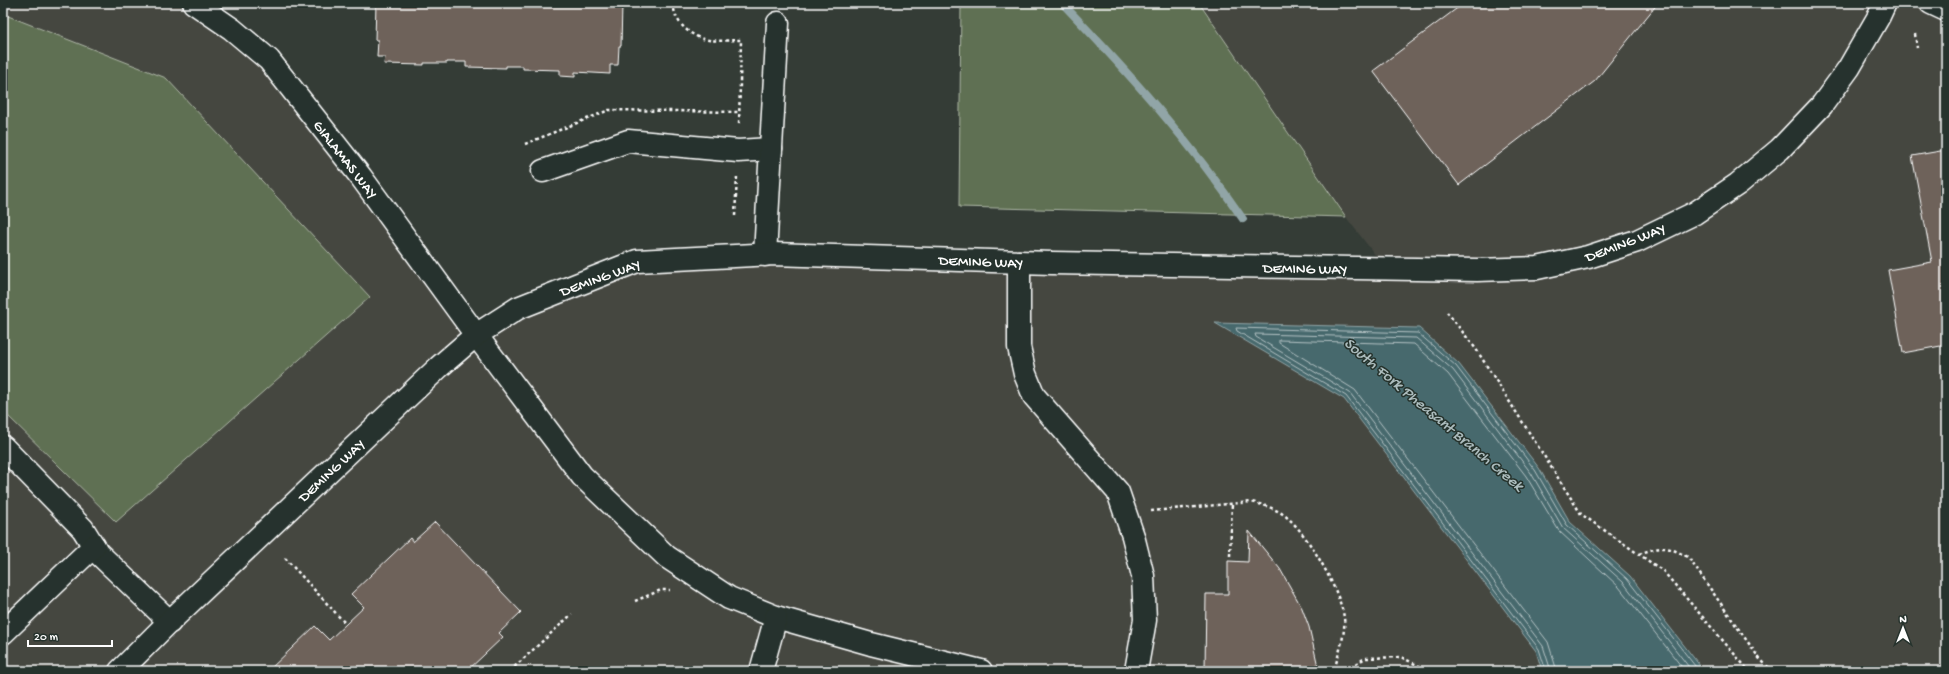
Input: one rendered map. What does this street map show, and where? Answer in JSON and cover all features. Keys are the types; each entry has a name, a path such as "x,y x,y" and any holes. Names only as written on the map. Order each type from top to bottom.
{"street":[{"name":"GIALAMAS WAY","path":"194,3 232,29 269,60 361,176 476,336 582,476 667,557 729,598 776,617 871,644 981,671"},
{"name":"DEMING WAY","path":"120,671 439,367 476,336 518,308 636,261 765,255 1019,262 1476,270 1537,268 1588,257 1637,241 1695,213 1738,184 1780,149 1822,105 1844,74 1879,16 1885,3"},
{"path":"1931,3 1946,10"},
{"path":"765,255 778,23"},
{"path":"543,171 628,141 738,151 771,149"},
{"path":"1019,262 1019,347 1025,374 1034,396 1118,492 1134,536 1143,576 1145,620 1136,671"},
{"path":"3,447 83,529 98,553 170,622"},
{"path":"3,633 94,546"},
{"path":"761,671 776,617"}],"path":[{"path":"674,3 674,15 679,23 693,34 705,40 741,40 735,216"},
{"path":"1915,34 1917,48"},
{"path":"1447,312 1476,350 1581,514 1663,571 1749,671"},
{"path":"1144,511 1251,502 1277,510 1289,519 1311,547 1332,585 1344,618 1343,630 1334,671"},
{"path":"1230,556 1232,503"},
{"path":"1638,554 1658,547 1675,550 1688,557 1759,658 1770,669 1775,671"},
{"path":"285,558 344,622"},
{"path":"510,671 572,614"},
{"path":"1346,671 1365,658 1394,657 1401,657 1429,671"},
{"path":"1812,671 1818,670"}],"shaded area":[{"path":"3,3 194,3 232,29 476,335 637,261 1386,269 1346,217 1199,3 1946,3 1946,671 3,671"}],"green space":[{"path":"961,3 1199,3 1346,217 959,207"},
{"path":"3,14 166,78 370,297 116,522 3,411"}],"water":[{"path":"1215,323 1419,328 1459,364 1539,468 1570,522 1630,576 1704,671 1542,671 1536,651 1344,399"}],"building":[{"path":"376,3 620,3 620,5 622,5 621,46 619,46 618,65 610,65 610,74 575,72 575,77 560,76 560,70 523,69 523,66 506,66 506,68 466,67 466,62 424,63 424,65 384,64 385,57 377,57 378,40 375,40"},
{"path":"1464,3 1658,3 1595,81 1459,185 1373,71"},
{"path":"1946,150 1946,345 1903,353 1888,270 1932,262 1912,156"},
{"path":"435,522 521,612 499,633 503,637 467,671 268,671 315,626 329,640 364,607 351,594 410,538 413,542"},
{"path":"1249,531 1280,569 1302,608 1309,627 1319,671 1205,671 1206,594 1228,594 1228,561 1248,562"}],"waterway":[{"name":"South Fork Pheasant Branch Creek","path":"1062,3 1110,54 1180,134 1223,190 1243,219"}]}
